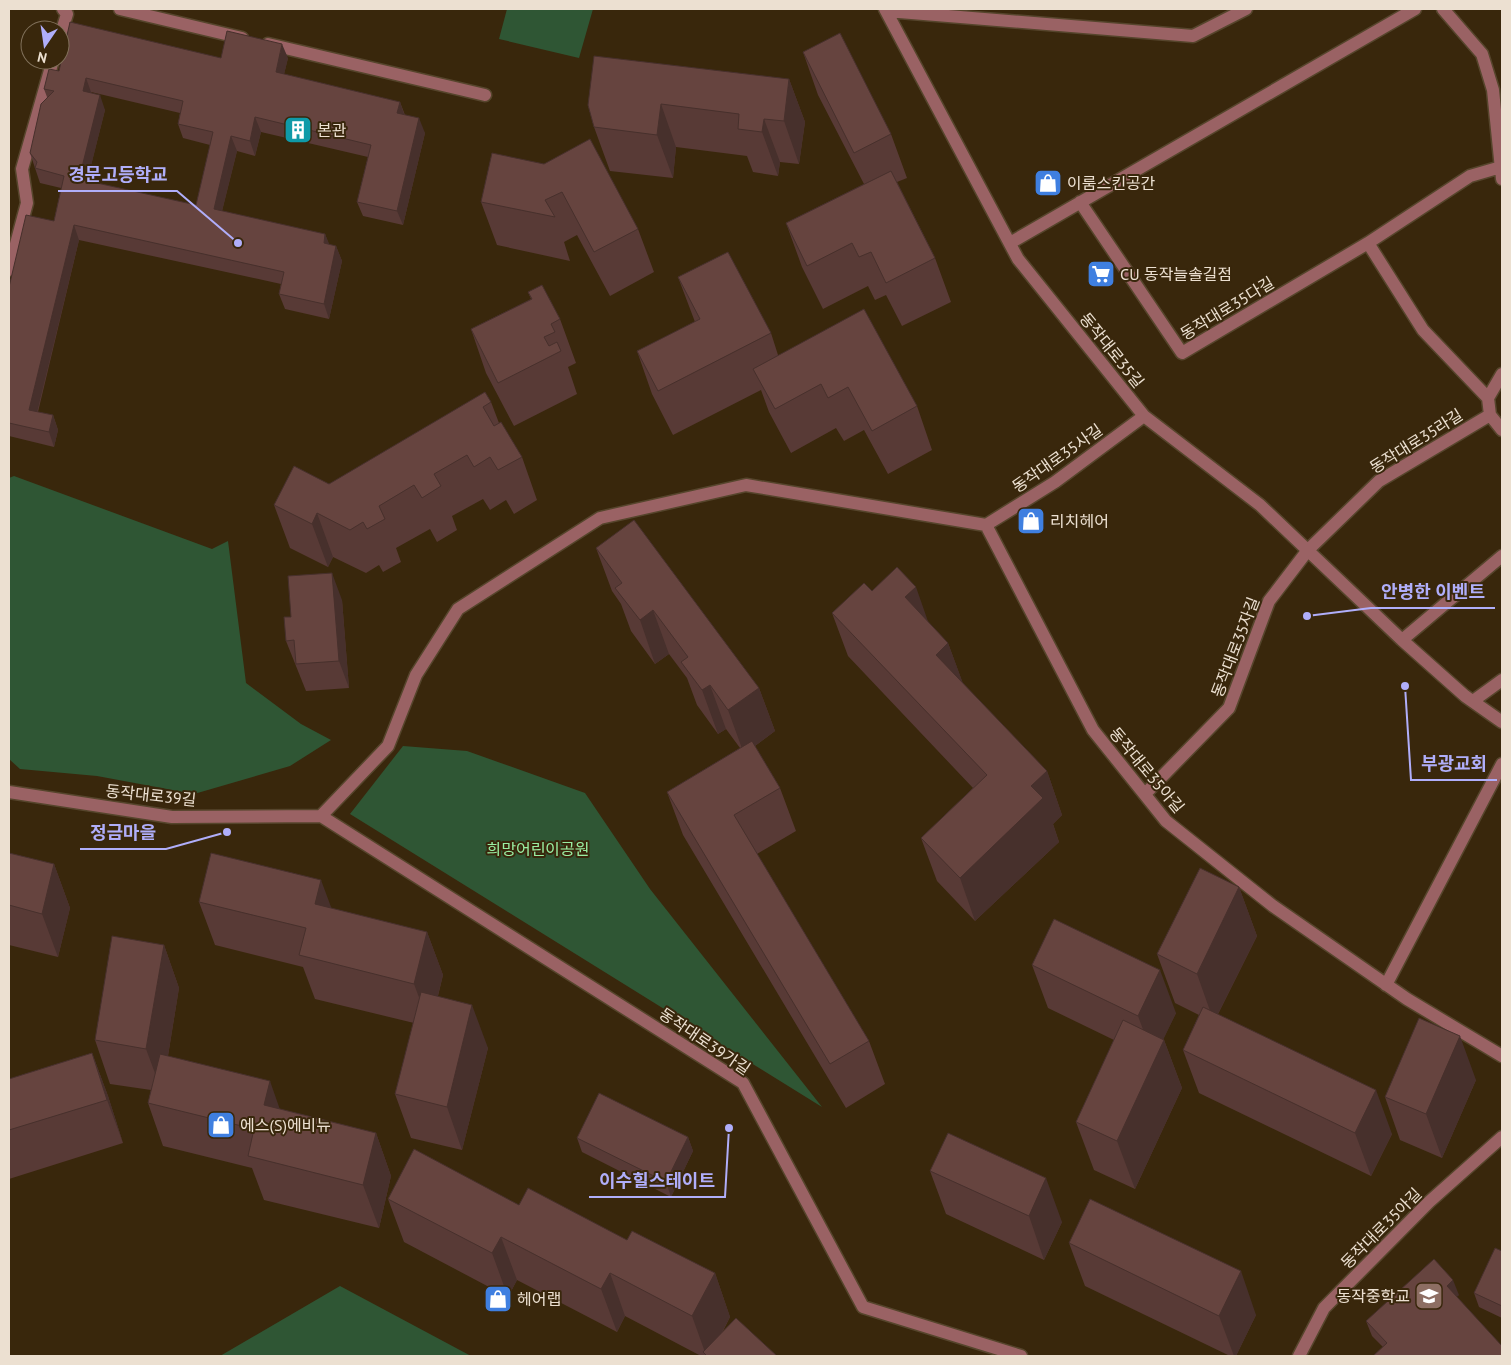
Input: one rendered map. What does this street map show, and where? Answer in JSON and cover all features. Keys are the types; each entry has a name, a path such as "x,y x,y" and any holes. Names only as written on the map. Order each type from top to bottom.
{"street":[{"path":"120,9 485,95"},
{"path":"886,10 1193,36 1246,9"},
{"path":"1010,243 1415,9"},
{"path":"1443,9 1482,54 1493,90 1501,173"},
{"name":"동작대로35길","path":"886,10 1018,259 1144,416 1260,506 1402,640 1473,701 1502,722"},
{"path":"9,270 27,203 22,169 50,70"},
{"name":"동작대로35다길","path":"1080,202 1182,353 1368,243 1470,176 1501,173"},
{"path":"1368,243 1422,330 1488,398 1502,374"},
{"name":"동작대로35라길","path":"1308,550 1379,481 1490,415 1488,398"},
{"path":"1490,415 1502,430"},
{"name":"동작대로35사길","path":"986,525 1055,482 1144,416"},
{"path":"321,816 388,746 416,675 458,608 600,518 746,485 986,525"},
{"name":"동작대로35아길","path":"986,525 1093,730 1166,821 1273,906 1386,985 1502,1056"},
{"name":"동작대로35자길","path":"1145,794 1230,708 1269,601 1308,550"},
{"path":"1402,640 1502,556"},
{"path":"1473,701 1502,680"},
{"path":"1386,985 1502,764"},
{"name":"동작대로39길","path":"9,792 172,817 321,816"},
{"name":"동작대로39가길","path":"321,816 743,1083 863,1307 1021,1356"},
{"name":"동작대로35아길","path":"1299,1356 1324,1308 1429,1202 1502,1137"}],"green space":[{"path":"507,9 593,9 579,58 499,39"},
{"path":"14,476 212,549 228,541 246,683 301,724 331,740 290,766 194,794 97,776 20,769 9,759 9,478"},
{"name":"희망어린이공원","path":"403,746 467,751 585,793 650,889 822,1107 350,814"},
{"path":"340,1286 471,1356 220,1356"}],"building":[{"path":"70,22 221,58 227,31 282,44 276,72 400,102 397,113 419,118 397,211 357,202 371,145 255,117 250,141 231,136 214,209 325,234 324,243 336,246 324,304 279,294 284,272 74,225 29,410 53,415 49,432 9,423 9,287 26,215 54,221 64,176 35,168 37,162 30,153 41,104 54,91 44,89 49,70 70,70","holes":["86,78 183,101 178,124 213,132 196,205 79,179 100,95 83,91"]},
{"path":"840,33 891,134 854,153 803,52"},
{"path":"594,56 789,79 784,121 764,119 762,132 738,129 739,114 661,104 657,135 594,127 588,105"},
{"path":"590,139 638,229 594,252 562,192 545,200 555,217 481,202 492,153 544,164"},
{"path":"891,171 935,258 886,283 871,252 859,257 852,243 807,266 786,223"},
{"path":"728,252 771,333 658,391 637,351 700,319 678,277"},
{"path":"542,285 560,319 551,324 555,332 544,337 549,346 557,342 561,351 498,383 471,329 532,299 528,292"},
{"path":"864,309 917,406 872,431 848,387 828,398 821,384 775,409 753,369"},
{"path":"485,392 491,402 483,407 494,426 501,422 522,457 498,470 490,457 474,467 467,455 434,474 441,486 422,498 414,485 379,506 385,519 367,529 363,522 350,530 317,513 312,524 274,505 294,466 329,484"},
{"path":"634,520 759,688 728,710 710,685 702,690 681,662 688,657 653,610 640,620 615,588 622,583 596,548"},
{"path":"897,567 916,587 905,597 948,643 936,655 1047,771 1031,786 1043,798 960,878 921,838 987,775 832,613 864,583 872,591"},
{"path":"332,573 339,661 296,664 294,640 286,641 284,617 291,617 288,576"},
{"path":"752,741 780,788 734,815 869,1041 830,1064 667,792"},
{"path":"9,853 54,864 42,914 9,905"},
{"path":"211,853 321,880 315,904 427,932 414,984 299,955 306,928 199,902"},
{"path":"1200,868 1239,887 1197,974 1157,954"},
{"path":"1054,919 1160,970 1138,1016 1032,965"},
{"path":"112,936 164,945 146,1049 95,1040"},
{"path":"421,992 472,1005 447,1107 395,1094"},
{"path":"1203,1007 1376,1090 1355,1133 1183,1050"},
{"path":"1419,1018 1460,1036 1426,1114 1385,1097"},
{"path":"1123,1020 1164,1040 1117,1141 1076,1122"},
{"path":"92,1053 107,1100 9,1130 9,1079"},
{"path":"160,1054 270,1081 264,1105 376,1133 363,1185 248,1156 254,1129 148,1103"},
{"path":"599,1093 688,1137 666,1182 577,1138"},
{"path":"948,1133 1046,1178 1029,1216 930,1171"},
{"path":"414,1149 519,1205 528,1188 627,1240 632,1231 715,1273 692,1316 610,1273 601,1289 501,1237 492,1253 388,1199"},
{"path":"1090,1199 1241,1271 1219,1316 1069,1243"},
{"path":"1495,1248 1502,1251 1502,1306 1474,1293"},
{"name":"동작중학교","path":"1434,1259 1453,1280 1447,1286 1502,1346 1502,1356 1373,1356 1387,1343 1366,1321"},
{"path":"736,1318 777,1356 707,1356 703,1352"}],"place":[{"name":"본관","path":"298,130"},
{"name":"이룸스킨공간","path":"1048,183"},
{"name":"경문고등학교","path":"238,243"},
{"name":"CU 동작늘솔길점","path":"1101,274"},
{"name":"리치헤어","path":"1031,521"},
{"name":"안병한 이벤트","path":"1307,616"},
{"name":"부광교회","path":"1405,686"},
{"name":"정금마을","path":"227,832"},
{"name":"에스(S)에비뉴","path":"221,1125"},
{"name":"이수힐스테이트","path":"729,1128"},
{"name":"동작중학교","path":"1429,1296"},
{"name":"헤어랩","path":"498,1299"}]}
